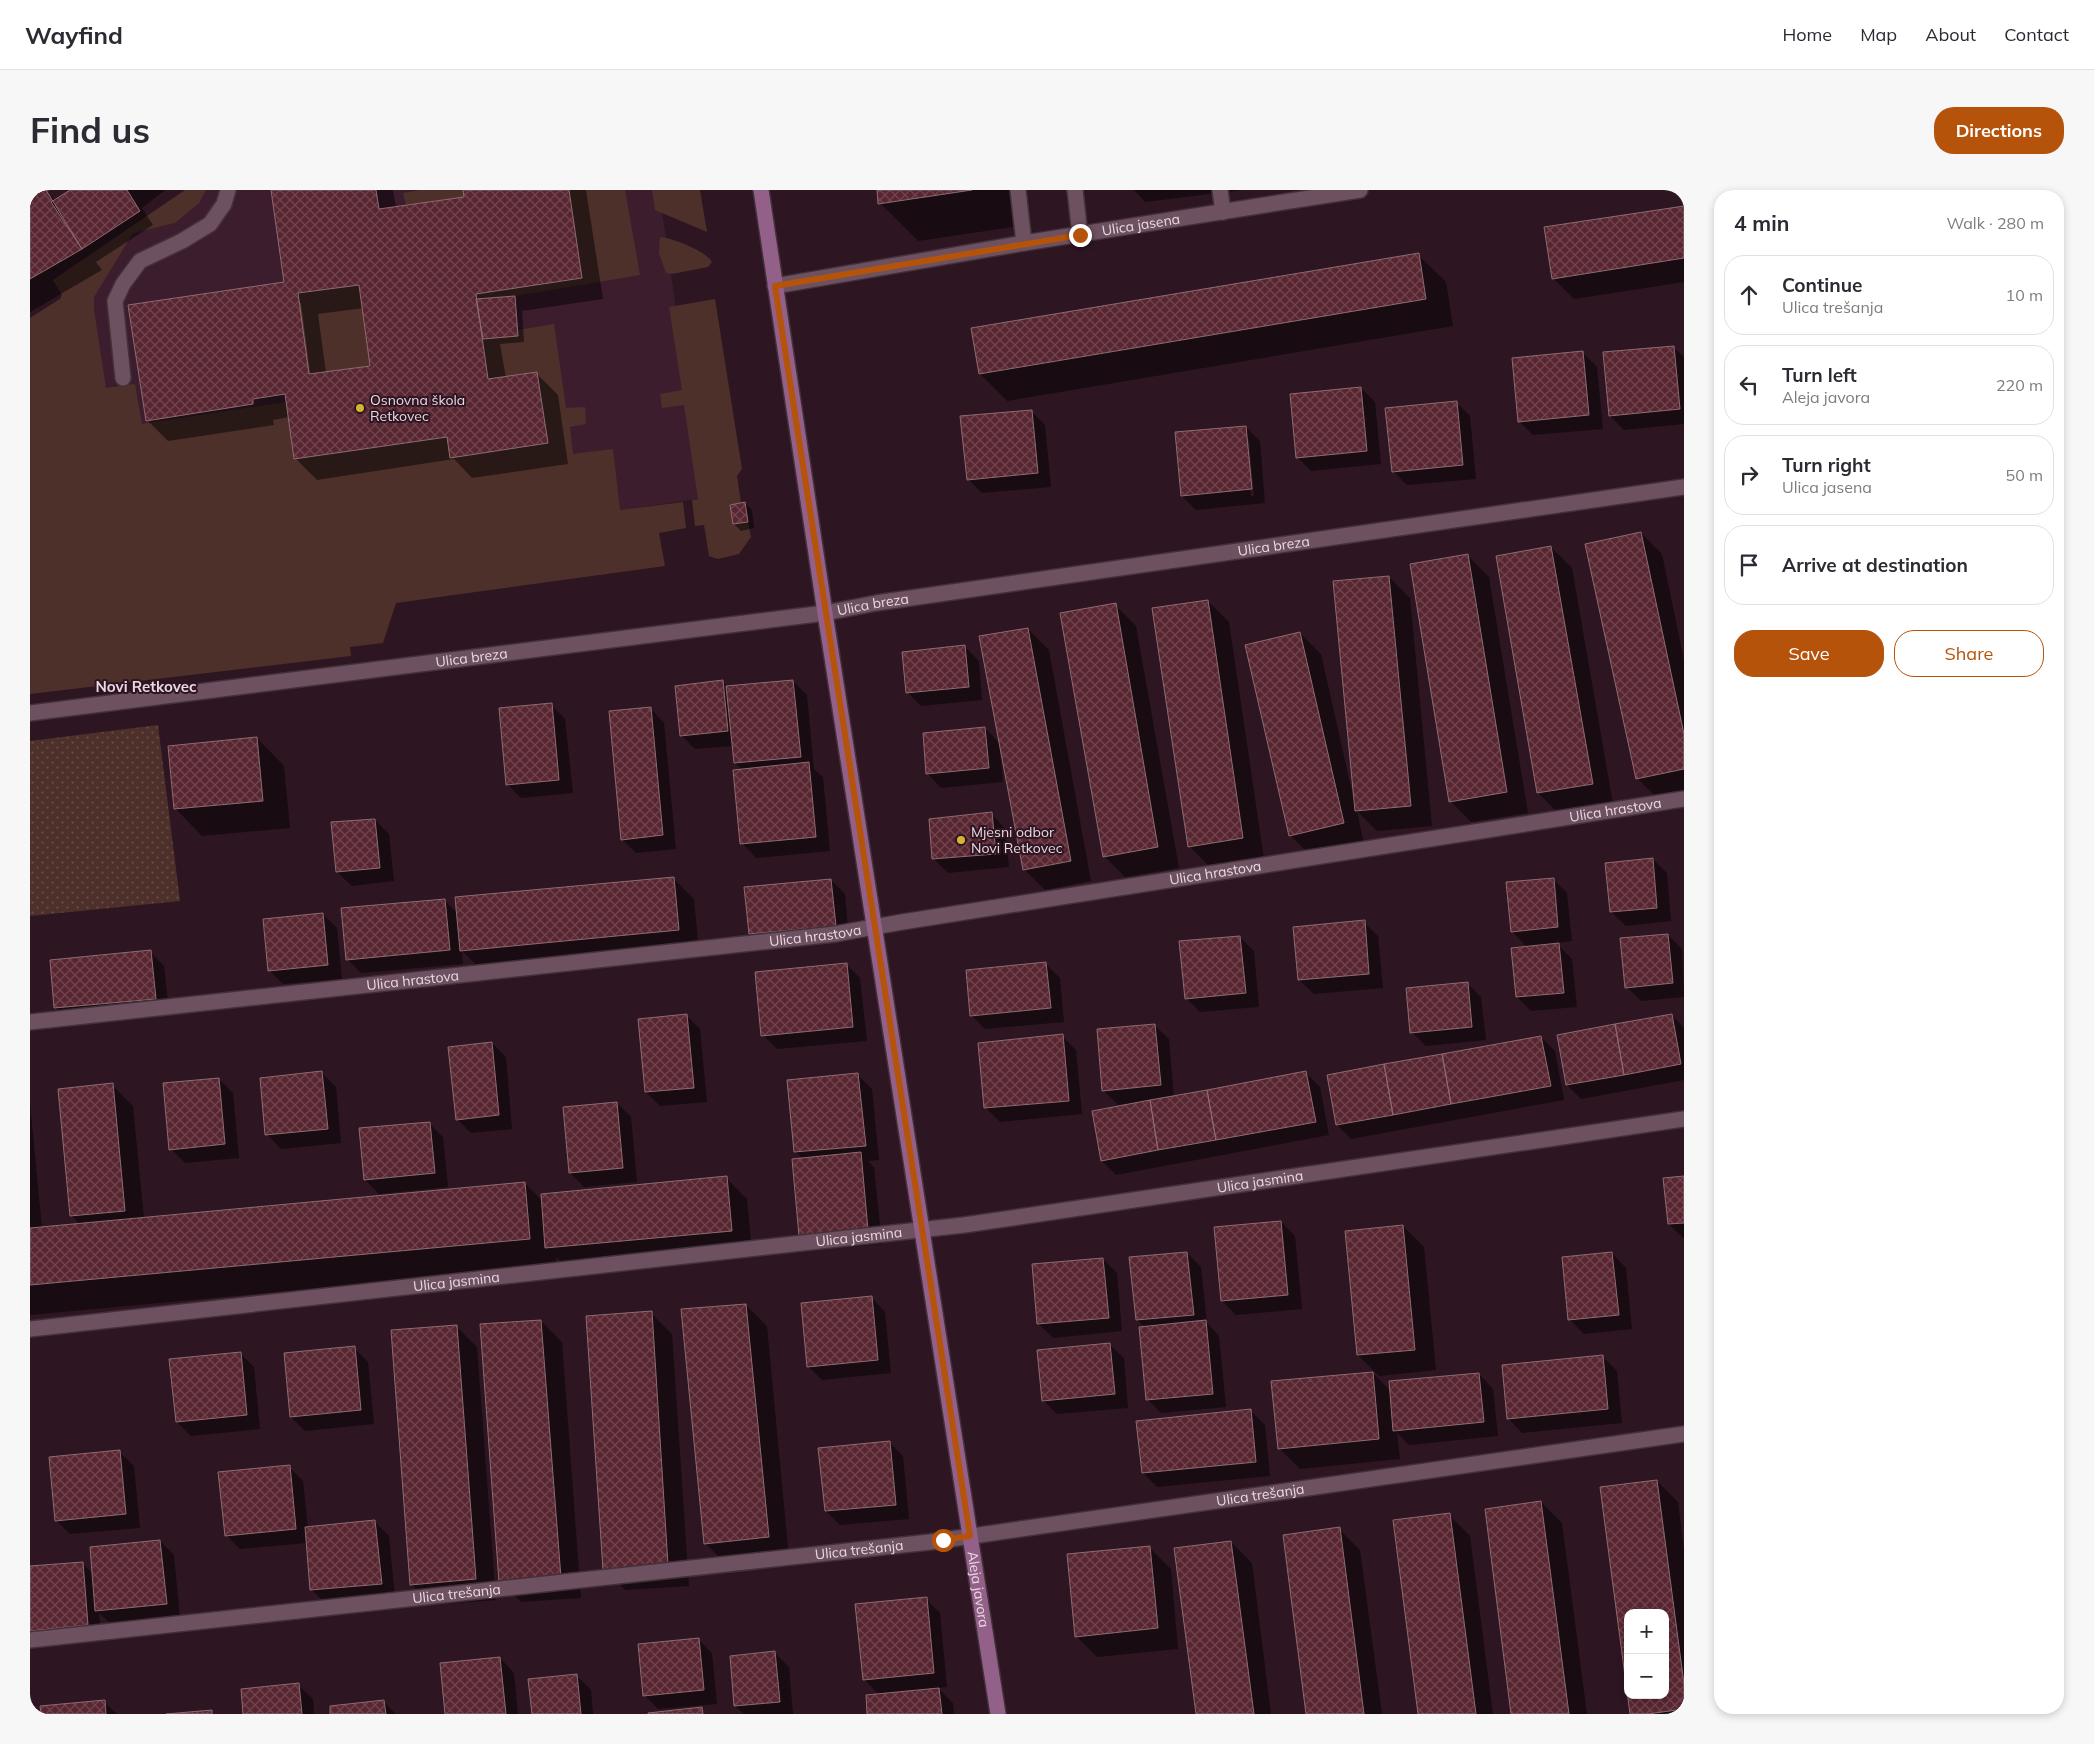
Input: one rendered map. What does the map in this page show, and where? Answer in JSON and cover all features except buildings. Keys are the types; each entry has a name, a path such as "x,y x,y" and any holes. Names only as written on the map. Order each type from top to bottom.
{"street":[{"path":"124,378 115,301 123,284 140,261 182,241 210,224 224,204 228,190"},
{"name":"Aleja javora","path":"761,190 825,613 998,1714"},
{"path":"1018,190 1024,243"},
{"path":"1075,190 1080,235"},
{"path":"1220,190 1223,212"},
{"name":"Ulica jasena","path":"775,286 1024,243 1360,190"},
{"name":"Ulica breza","path":"30,713 825,613 876,603 1684,487"},
{"name":"Ulica hrastova","path":"30,1022 835,934 874,926 1684,799"},
{"name":"Ulica jasmina","path":"30,1330 923,1230 1684,1119"},
{"name":"Ulica trešanja","path":"30,1640 970,1536 1684,1434"}],"shaded area":[{"name":"Osnovna škola Retkovec","path":"185,190 659,190 703,498 217,570 30,318 60,299 62,295 53,280"},
{"path":"185,190 206,190 199,203 175,223 133,233 94,297 94,310 106,388 135,384 142,424 286,402 295,459 447,437 548,443 537,372 488,379 483,339 518,336 518,330 554,324 566,408 585,407 586,424 570,427 573,454 613,449 620,510 683,502 686,528 659,533 665,566 396,603 383,643 350,647 351,656 30,694 30,318 60,299 62,295 53,280"},
{"path":"421,190 463,190 464,197 406,205 403,193"},
{"path":"569,190 625,190 640,275 515,296 476,299 476,294 582,278"},
{"path":"652,190 700,190 707,232 655,210"},
{"path":"660,237 689,246 709,258 712,262 708,267 672,274 666,273 659,253"},
{"path":"359,285 370,366 309,374 298,293"},
{"path":"715,299 742,469 737,476 741,503 730,505 733,524 748,522 751,537 739,554 718,559 709,556 704,525 695,526 692,500 698,499 684,405 662,408 660,394 682,390 669,307"},
{"path":"158,725 180,901 30,916 30,741"}],"place":[{"name":"Osnovna škola Retkovec","path":"360,408"},
{"name":"Mjesni odbor Novi Retkovec","path":"961,840"}],"district":[{"name":"Novi Retkovec","path":"146,687"}],"route":[{"path":"943,1540 970,1536 775,286 1080,235"}]}
